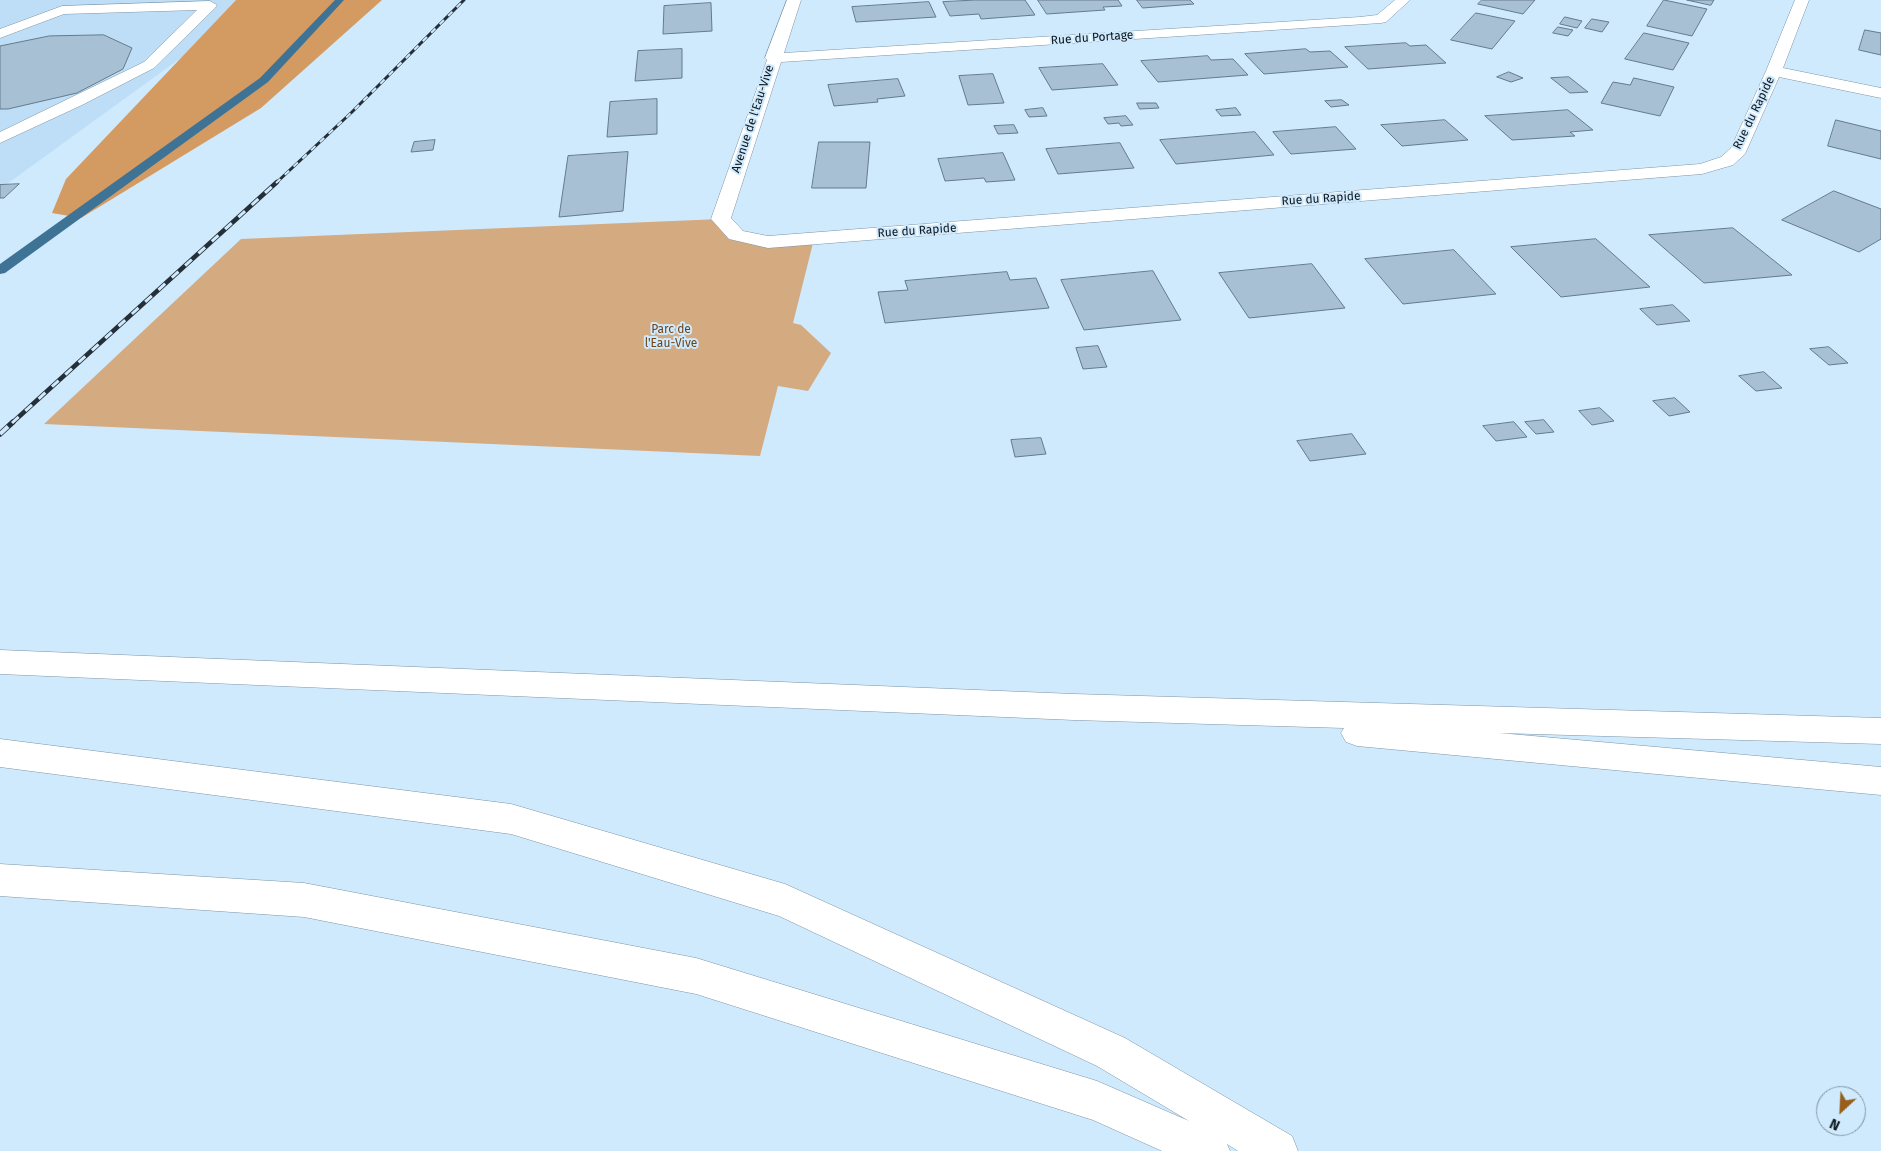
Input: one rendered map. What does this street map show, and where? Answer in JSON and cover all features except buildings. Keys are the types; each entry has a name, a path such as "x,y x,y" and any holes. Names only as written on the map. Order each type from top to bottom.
{"main road":[{"path":"62,10 74,0"},
{"name":"Avenue de l'Eau-Vive","path":"736,235 721,219 773,58 794,0"},
{"name":"Rue du Portage","path":"773,58 1360,21 1380,19 1404,0"},
{"name":"Rue du Rapide","path":"736,235 768,242 1702,169 1727,161 1739,150 1774,71 1802,0"},
{"path":"0,34 62,10 213,3"},
{"path":"0,138 149,65 213,3"},
{"path":"1774,71 1881,93"},
{"path":"0,662 1074,707 1881,731"},
{"path":"1074,707 1881,781"},
{"path":"0,753 512,819 785,901 1111,1052 1277,1151"},
{"path":"0,880 304,900 696,976 1096,1101 1209,1151"}],"shaded area":[{"path":"0,0 236,0 182,57 0,189"},
{"path":"236,0 382,0 261,108 81,218 52,213 66,179"}],"green space":[{"name":"Parc de l'Eau-Vive","path":"721,219 736,235 814,239 793,323 801,325 831,353 808,391 778,386 760,456 44,424 241,239"}],"waterway":[{"path":"0,270 264,80 340,0"}],"railway":[{"path":"276,183 352,112 464,0"},
{"path":"12,423 277,182"},
{"path":"0,434 13,422"}]}
